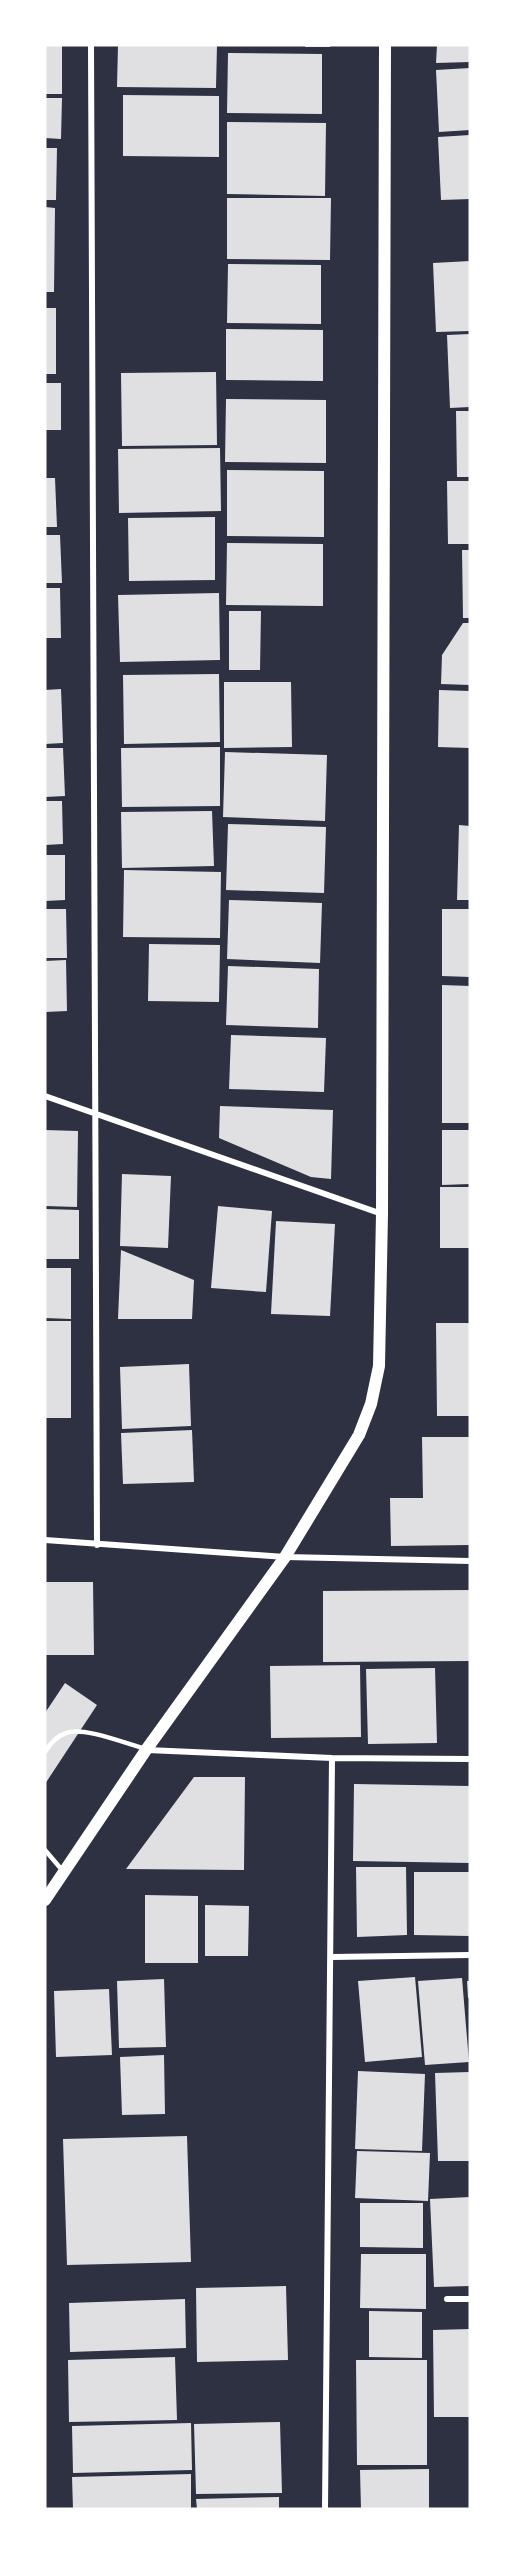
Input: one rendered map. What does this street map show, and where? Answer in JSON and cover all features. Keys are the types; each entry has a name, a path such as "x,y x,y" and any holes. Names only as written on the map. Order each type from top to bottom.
{"main road":[{"path":"45,1900 146,1750 285,1557 359,1435 371,1404 379,1366 382,1214 385,45"}],"street":[{"path":"91,45 97,1545"},
{"path":"45,1096 382,1214"},
{"path":"45,1540 285,1557 470,1561"},
{"path":"146,1750 332,1758 470,1759"},
{"path":"326,2509 332,1758"},
{"path":"332,1957 470,1955"},
{"path":"447,2299 470,2299"}],"lane":[{"path":"45,1752 51,1742 68,1732 87,1732 146,1750"},
{"path":"45,1850 64,1872"}],"building":[{"path":"45,45 62,45 62,94 45,94"},
{"path":"118,45 217,45 216,88 117,87"},
{"path":"305,45 330,45 330,47 305,47"},
{"path":"437,45 470,45 470,62 436,63"},
{"path":"228,53 322,54 322,114 227,113"},
{"path":"470,68 470,130 439,132 436,70"},
{"path":"123,95 219,96 219,157 123,156"},
{"path":"45,98 62,98 61,139 45,138"},
{"path":"227,122 326,123 325,196 227,194"},
{"path":"470,135 470,199 441,200 438,137"},
{"path":"45,148 57,148 56,200 45,200"},
{"path":"227,198 331,198 330,260 227,259"},
{"path":"45,207 55,208 54,292 45,292"},
{"path":"470,261 470,331 436,332 433,263"},
{"path":"228,264 321,265 321,324 227,323"},
{"path":"45,308 56,308 56,374 45,374"},
{"path":"226,329 323,330 323,381 226,380"},
{"path":"470,334 470,407 450,408 447,335"},
{"path":"216,372 217,445 122,446 121,373"},
{"path":"45,383 61,383 61,430 45,430"},
{"path":"226,399 326,400 326,463 225,462"},
{"path":"456,411 470,411 470,477 457,477"},
{"path":"220,448 221,511 119,513 118,449"},
{"path":"227,470 324,471 324,537 227,536"},
{"path":"45,478 55,478 57,527 45,527"},
{"path":"447,481 470,481 470,544 448,544"},
{"path":"215,517 215,580 129,581 128,518"},
{"path":"45,535 60,535 62,583 45,583"},
{"path":"227,543 323,544 323,606 226,605"},
{"path":"462,550 470,550 470,618 463,618"},
{"path":"45,588 60,588 61,638 45,638"},
{"path":"219,593 220,660 120,662 118,595"},
{"path":"229,611 261,611 260,670 229,670"},
{"path":"463,623 470,623 470,685 441,684 442,655"},
{"path":"219,674 220,742 124,744 123,675"},
{"path":"224,682 291,682 292,747 224,748"},
{"path":"61,689 63,743 45,744 45,690"},
{"path":"439,690 470,691 470,748 438,747"},
{"path":"220,747 220,806 122,807 121,748"},
{"path":"45,748 63,748 65,796 45,797"},
{"path":"225,752 327,755 325,821 223,817"},
{"path":"45,801 62,801 63,844 45,845"},
{"path":"212,811 214,866 122,868 121,812"},
{"path":"228,824 326,827 324,893 226,890"},
{"path":"459,825 470,826 470,900 457,900"},
{"path":"45,855 65,855 65,900 45,901"},
{"path":"124,870 221,872 220,938 123,937"},
{"path":"229,900 322,903 320,963 227,959"},
{"path":"45,909 66,909 67,958 45,958"},
{"path":"442,909 470,909 470,977 442,976"},
{"path":"149,944 220,945 219,1002 148,1001"},
{"path":"66,960 67,1011 45,1012 45,961"},
{"path":"228,966 319,969 318,1028 226,1025"},
{"path":"442,985 470,986 470,1123 442,1123"},
{"path":"231,1035 326,1038 324,1092 229,1089"},
{"path":"220,1106 333,1110 331,1179 311,1177 219,1138"},
{"path":"45,1130 78,1131 77,1207 45,1206"},
{"path":"442,1130 470,1130 470,1184 442,1185"},
{"path":"122,1174 171,1176 168,1248 120,1246"},
{"path":"440,1187 470,1187 470,1248 440,1248"},
{"path":"218,1206 272,1211 266,1292 211,1288"},
{"path":"45,1209 79,1210 79,1259 45,1259"},
{"path":"276,1221 335,1224 330,1316 271,1314"},
{"path":"121,1250 194,1280 192,1319 118,1319"},
{"path":"45,1268 71,1268 71,1319 45,1318"},
{"path":"45,1321 71,1321 71,1418 45,1418"},
{"path":"436,1323 470,1323 470,1416 437,1416"},
{"path":"189,1364 191,1426 122,1429 120,1367"},
{"path":"192,1430 194,1482 123,1484 121,1433"},
{"path":"422,1437 470,1437 470,1545 391,1546 390,1498 423,1498"},
{"path":"45,1582 93,1582 94,1655 45,1655"},
{"path":"470,1590 470,1661 323,1662 323,1591"},
{"path":"360,1665 361,1737 271,1738 270,1666"},
{"path":"435,1668 437,1743 368,1744 366,1669"},
{"path":"65,1683 97,1705 45,1784 45,1713"},
{"path":"194,1777 245,1777 244,1870 126,1869"},
{"path":"354,1784 470,1786 470,1863 353,1861"},
{"path":"356,1867 406,1867 407,1935 357,1937"},
{"path":"414,1872 470,1872 470,1936 414,1935"},
{"path":"145,1895 198,1896 198,1963 145,1963"},
{"path":"205,1905 249,1906 248,1956 205,1956"},
{"path":"415,1977 422,2057 365,2062 358,1981"},
{"path":"462,1978 469,2062 425,2065 418,1981"},
{"path":"164,1979 166,2047 119,2048 117,1981"},
{"path":"467,1981 470,1981 470,1998 468,1998"},
{"path":"109,1989 112,2055 56,2057 54,1991"},
{"path":"164,2055 165,2114 122,2115 120,2057"},
{"path":"358,2071 425,2074 422,2151 355,2149"},
{"path":"470,2072 470,2161 438,2161 435,2073"},
{"path":"187,2136 191,2262 67,2265 63,2139"},
{"path":"357,2151 430,2153 428,2201 355,2198"},
{"path":"470,2197 470,2286 434,2287 430,2199"},
{"path":"360,2203 423,2203 423,2248 360,2247"},
{"path":"361,2254 426,2254 426,2309 360,2308"},
{"path":"286,2286 288,2360 197,2362 196,2288"},
{"path":"185,2299 186,2348 70,2352 69,2303"},
{"path":"369,2311 422,2312 422,2358 369,2357"},
{"path":"470,2329 470,2417 434,2417 433,2330"},
{"path":"175,2357 177,2420 69,2422 68,2360"},
{"path":"356,2360 427,2360 427,2465 357,2465"},
{"path":"280,2422 282,2493 196,2494 194,2424"},
{"path":"191,2423 192,2470 73,2473 72,2426"},
{"path":"429,2469 429,2509 361,2509 360,2470"},
{"path":"191,2474 191,2509 73,2509 72,2477"},
{"path":"279,2497 279,2509 197,2509 196,2499"}]}
